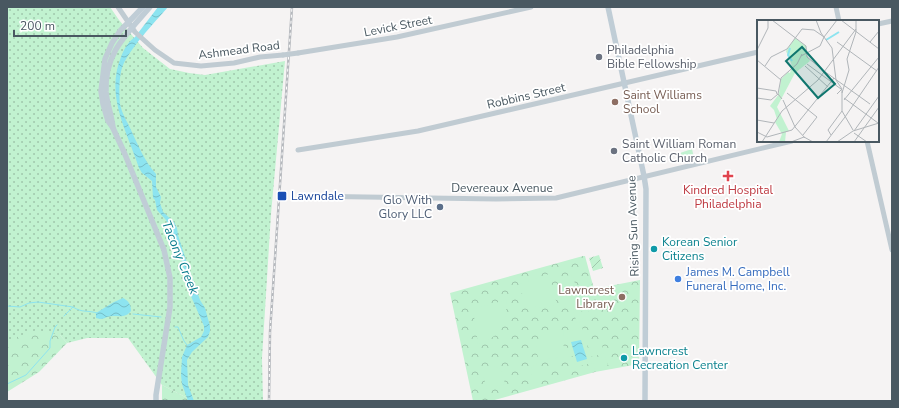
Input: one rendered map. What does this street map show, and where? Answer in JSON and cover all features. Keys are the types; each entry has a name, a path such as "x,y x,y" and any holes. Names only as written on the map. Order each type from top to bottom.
{"main road":[{"path":"113,128 106,91 109,65 115,50 143,7"},
{"path":"150,7 131,27 112,43 104,59 101,92 108,121 113,128 164,250 170,278 170,307 156,401"},
{"name":"Rising Sun Avenue","path":"608,7 646,189 645,401"}],"street":[{"name":"Ashmead Road","path":"118,7 131,27 155,50 174,63 197,66 234,63 260,57 290,54"},
{"name":"Levick Street","path":"290,54 397,37 531,7"},
{"path":"836,7 839,20"},
{"path":"879,24 892,21"},
{"name":"Robbins Street","path":"298,150 418,131 757,52"},
{"name":"Devereaux Avenue","path":"301,196 490,199 556,198 788,142"},
{"path":"867,142 892,250"}],"green space":[{"path":"7,7 110,7 143,48 170,69 189,73 205,75 285,61 271,214 262,358 263,401 193,401 162,385 128,338 87,338 67,343 60,335 7,343"},
{"path":"692,149 694,158 678,162 677,154"},
{"path":"599,255 603,268 593,271 589,258"},
{"path":"585,256 594,289 640,280 639,364 595,372 491,401 473,401 450,293"},
{"path":"549,274 557,304 551,307 538,307 532,305 524,297 520,284"},
{"path":"570,275 573,277 580,300 578,304 570,306 566,304 560,280 561,277"},
{"path":"506,300 506,316 501,328 492,337 478,344 473,309"},
{"path":"587,306 591,319 585,321 581,308"},
{"path":"579,308 583,321 577,323 573,310"},
{"path":"582,327 592,363 576,367 573,356 569,357 567,332"},
{"path":"550,329 563,330 564,357 540,360 536,351 537,342 542,334"},
{"path":"37,330 60,335 67,343 39,372 7,392 7,343 14,338"},
{"path":"602,345 604,353 592,357 589,348"},
{"path":"605,357 608,365 595,369 593,360"},
{"path":"538,363 546,375 531,375 532,367"},
{"path":"491,366 500,369 504,377 504,384 487,389 482,371"},
{"path":"162,385 193,401 162,401"}],"water":[{"name":"Tacony Creek","path":"158,7 168,7 149,28 125,61 120,76 119,96 123,114 148,164 156,174 156,187 161,197 160,203 163,212 174,222 177,228 186,260 200,300 205,308 210,326 208,337 192,352 187,360 188,385 194,401 188,401 182,384 182,357 187,345 201,337 204,331 204,326 190,294 180,254 171,230 166,220 157,210 155,200 153,198 152,181 142,173 139,168 116,100 115,86 117,71 122,54 128,43 135,37"},
{"path":"123,298 127,300 130,305 131,311 128,314 123,316 110,316 102,319 96,318 96,313"},
{"path":"581,340 587,359 577,362 571,342"}],"waterway":[{"path":"7,306 20,307 29,303 38,302 73,307"},
{"path":"64,316 73,307 79,310 97,313"},
{"path":"133,314 161,317"},
{"path":"7,384 26,375 50,348 50,341 57,325"},
{"path":"175,327 178,327 187,345"}],"railway":[{"path":"269,401 270,332 292,7"}],"place":[{"name":"Philadelphia Bible Fellowship","path":"599,57"},
{"name":"Saint Williams School","path":"615,102"},
{"name":"Saint William Roman Catholic Church","path":"614,151"},
{"name":"Kindred Hospital Philadelphia","path":"728,176"},
{"name":"Lawndale","path":"282,196"},
{"name":"Glo With Glory LLC","path":"440,207"},
{"name":"Korean Senior Citizens","path":"654,249"},
{"name":"James M. Campbell Funeral Home, Inc.","path":"678,279"},
{"name":"Lawncrest Library","path":"622,297"},
{"name":"Lawncrest Recreation Center","path":"624,358"}]}
